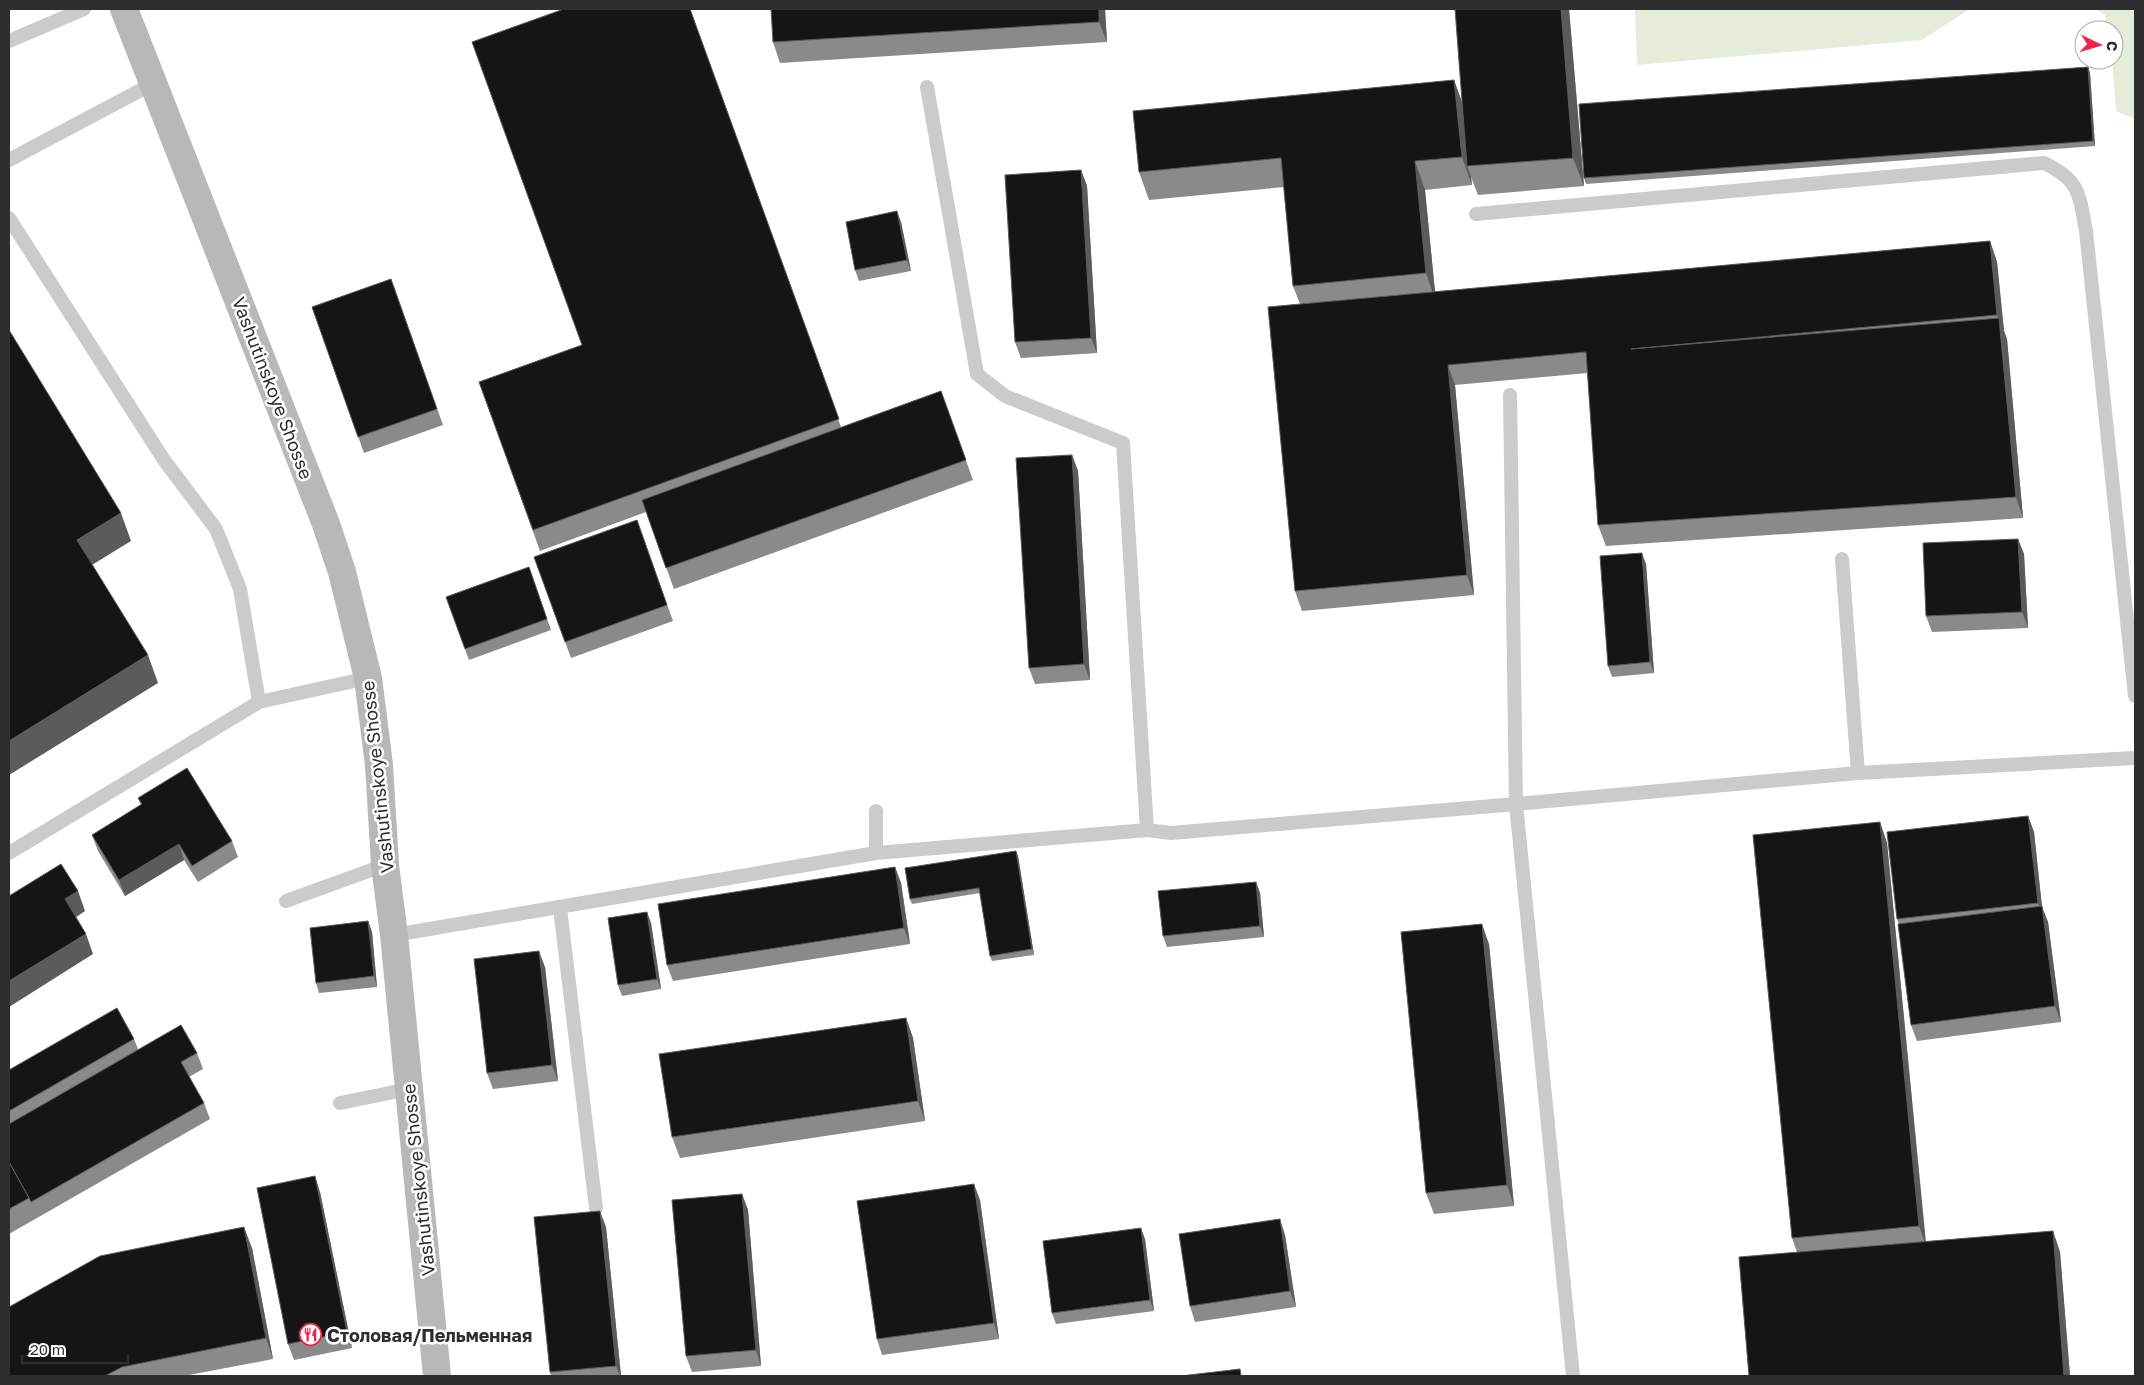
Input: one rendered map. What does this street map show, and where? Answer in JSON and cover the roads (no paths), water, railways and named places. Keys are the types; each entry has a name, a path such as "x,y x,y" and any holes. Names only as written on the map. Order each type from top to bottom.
{"street":[{"name":"Vashutinskoye Shosse","path":"124,9 326,524 342,572 368,678 378,765 384,865 394,935 437,1376"}],"lane":[{"path":"9,41 84,9"},
{"path":"9,160 154,82"},
{"path":"927,87 977,374 1005,396 1123,443 1147,830"},
{"path":"1476,214 2044,162 2065,173 2078,192 2086,231 2135,696"},
{"path":"9,218 164,460 216,529 240,589 259,702"},
{"path":"1510,394 1516,804 1573,1376"},
{"path":"1842,560 1858,773"},
{"path":"9,853 259,702 368,678"},
{"path":"394,935 876,853 1147,830 1171,833 1858,773 2135,758"},
{"path":"876,811 876,853"},
{"path":"286,901 384,865"},
{"path":"560,908 596,1208"},
{"path":"340,1103 409,1089"}],"place":[{"name":"Столовая/Пельменная","path":"311,1335"}]}
